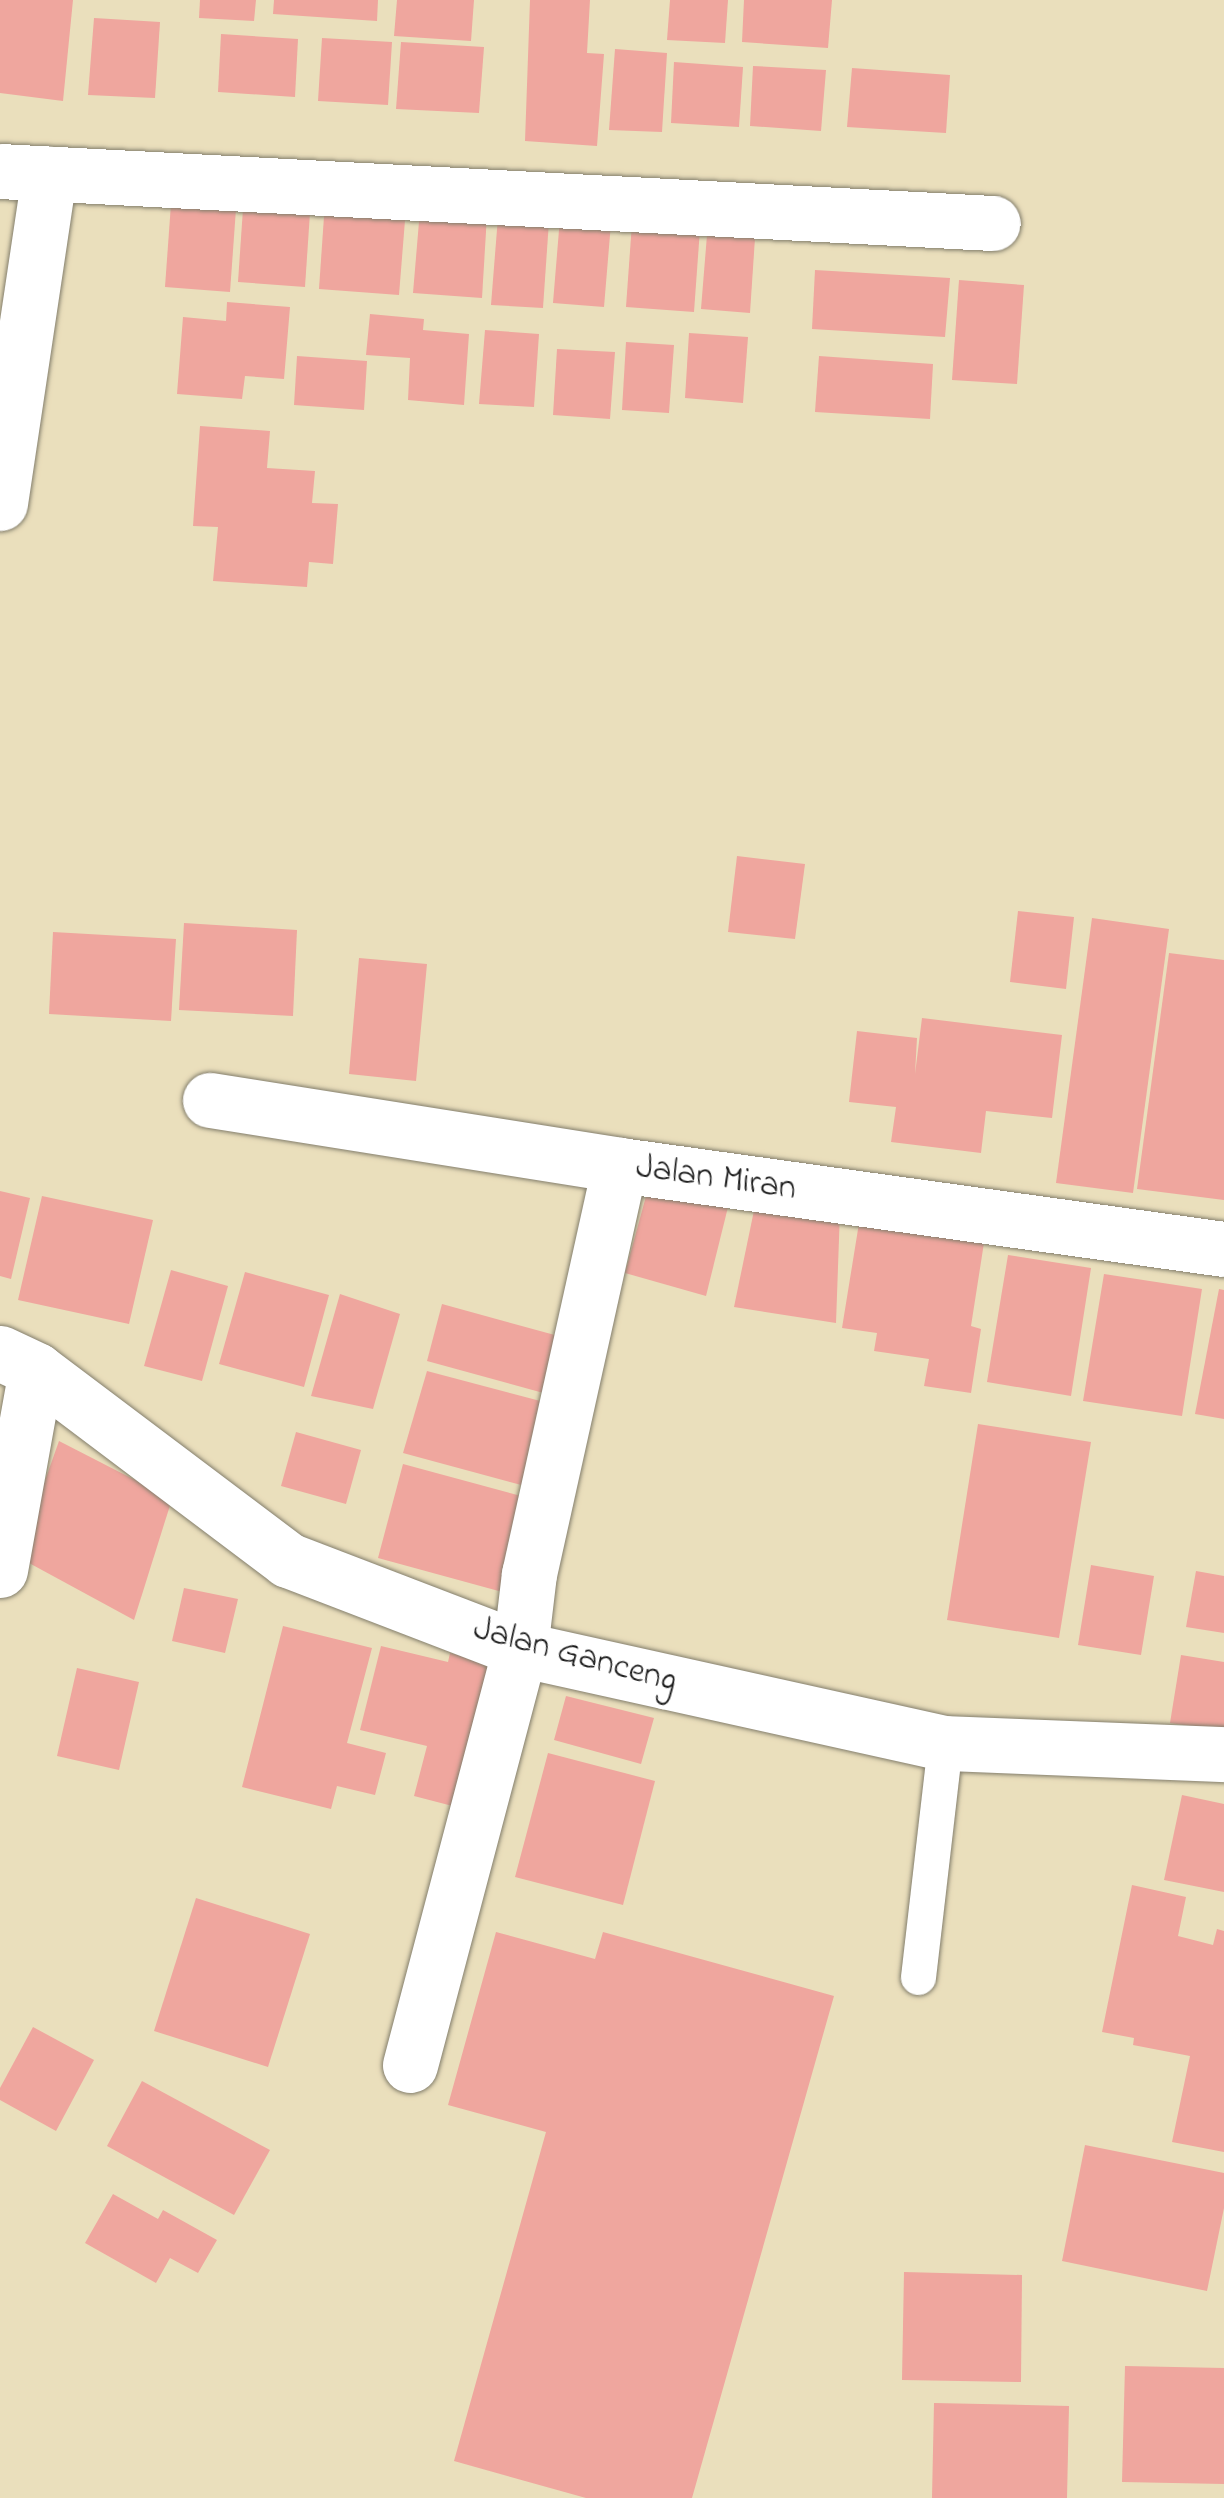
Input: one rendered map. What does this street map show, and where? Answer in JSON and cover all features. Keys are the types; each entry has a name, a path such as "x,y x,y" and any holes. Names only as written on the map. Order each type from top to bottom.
{"street":[{"path":"0,503 24,172 993,223"},
{"name":"Jalan Miran","path":"210,1100 620,1166 1224,1249"},
{"path":"410,2065 520,1650 530,1574 620,1166"},
{"path":"0,1570 18,1361"},
{"name":"Jalan Ganceng","path":"18,1361 288,1560 520,1650 945,1743 1224,1754"}],"lane":[{"path":"918,1977 945,1743"}],"building":[{"path":"0,0 73,0 63,101 0,93"},
{"path":"200,0 256,0 254,21 199,18"},
{"path":"274,0 378,0 377,21 273,14"},
{"path":"397,0 474,0 471,41 394,36"},
{"path":"530,0 590,0 587,53 604,54 597,146 525,141"},
{"path":"670,0 728,0 725,43 667,40"},
{"path":"744,0 832,0 828,48 742,42"},
{"path":"94,18 160,22 155,98 88,95"},
{"path":"221,34 298,39 295,97 218,92"},
{"path":"322,38 392,42 388,105 318,101"},
{"path":"401,42 484,47 479,113 396,109"},
{"path":"615,49 667,53 662,132 609,130"},
{"path":"674,62 743,67 739,127 671,123"},
{"path":"753,66 826,70 821,131 750,126"},
{"path":"852,68 950,75 946,133 847,127"},
{"path":"172,190 237,195 230,292 165,287"},
{"path":"244,194 311,198 305,287 238,282"},
{"path":"325,202 406,208 399,295 319,289"},
{"path":"420,210 487,215 482,298 413,293"},
{"path":"498,217 549,221 543,308 491,305"},
{"path":"560,218 611,223 604,307 553,303"},
{"path":"632,223 700,229 694,312 626,307"},
{"path":"707,235 755,238 750,313 701,309"},
{"path":"815,270 950,278 945,337 812,329"},
{"path":"959,280 1024,285 1017,384 952,380"},
{"path":"227,302 290,307 284,379 245,376 242,399 177,394 183,317 226,321"},
{"path":"370,314 424,319 423,330 469,334 464,405 408,400 410,358 366,355"},
{"path":"485,330 539,334 534,407 479,404"},
{"path":"689,333 748,337 743,403 685,398"},
{"path":"626,342 674,345 669,413 622,410"},
{"path":"557,349 615,352 610,419 553,415"},
{"path":"297,356 367,361 364,410 294,405"},
{"path":"819,356 933,364 930,419 815,412"},
{"path":"200,426 270,431 267,468 315,471 312,503 338,504 333,564 309,562 307,587 213,581 218,527 193,526"},
{"path":"737,856 805,864 795,939 728,932"},
{"path":"1018,911 1074,917 1066,989 1010,982"},
{"path":"1092,918 1169,929 1133,1193 1056,1183"},
{"path":"184,923 297,930 293,1016 179,1010"},
{"path":"53,932 176,939 171,1021 49,1014"},
{"path":"1169,953 1224,960 1224,1200 1137,1189"},
{"path":"359,958 427,964 416,1081 349,1074"},
{"path":"922,1018 1062,1035 1052,1118 986,1111 981,1153 891,1142 896,1107 849,1102 857,1031 917,1038 915,1074"},
{"path":"651,1178 729,1203 706,1296 625,1273"},
{"path":"0,1191 30,1198 11,1279 0,1276"},
{"path":"42,1196 153,1220 129,1324 18,1300"},
{"path":"757,1196 840,1211 836,1323 734,1307"},
{"path":"860,1217 986,1230 971,1326 981,1329 971,1393 924,1386 929,1359 874,1351 877,1333 842,1328"},
{"path":"1008,1255 1091,1268 1071,1396 987,1382"},
{"path":"171,1270 228,1286 202,1381 144,1366"},
{"path":"245,1272 329,1295 304,1387 219,1364"},
{"path":"1104,1274 1202,1289 1182,1416 1083,1401"},
{"path":"1219,1289 1224,1290 1224,1419 1195,1414"},
{"path":"340,1294 400,1314 373,1409 311,1396"},
{"path":"442,1304 562,1337 547,1394 427,1361"},
{"path":"427,1371 548,1403 525,1486 403,1453"},
{"path":"978,1424 1091,1442 1059,1638 947,1620"},
{"path":"296,1432 361,1450 346,1504 281,1486"},
{"path":"59,1441 172,1499 134,1620 18,1557"},
{"path":"403,1464 532,1499 506,1593 378,1558"},
{"path":"1091,1565 1154,1576 1141,1655 1078,1645"},
{"path":"1196,1571 1224,1576 1224,1633 1186,1627"},
{"path":"184,1588 238,1599 225,1653 172,1641"},
{"path":"283,1626 372,1648 347,1743 386,1753 375,1795 337,1786 331,1809 242,1787"},
{"path":"381,1646 448,1662 450,1653 501,1666 464,1809 414,1796 427,1746 360,1730"},
{"path":"1181,1655 1224,1662 1224,1731 1170,1723"},
{"path":"77,1668 139,1682 119,1770 57,1756"},
{"path":"566,1696 654,1718 641,1764 554,1740"},
{"path":"548,1753 655,1781 623,1905 515,1877"},
{"path":"1182,1795 1224,1804 1224,1892 1164,1880"},
{"path":"1132,1885 1186,1897 1178,1936 1213,1945 1217,1929 1224,1931 1224,2152 1172,2142 1190,2056 1133,2045 1134,2038 1102,2032"},
{"path":"196,1898 310,1934 268,2067 154,2031"},
{"path":"496,1932 595,1959 603,1932 834,1996 692,2498 586,2498 454,2461 546,2132 448,2105"},
{"path":"33,2027 94,2060 56,2131 0,2100 0,2088"},
{"path":"142,2081 270,2150 234,2215 107,2146"},
{"path":"1085,2145 1224,2173 1224,2208 1207,2291 1062,2261"},
{"path":"113,2194 158,2219 163,2210 217,2240 198,2273 170,2258 156,2283 85,2243"},
{"path":"904,2272 1022,2275 1021,2382 902,2380"},
{"path":"1125,2366 1224,2368 1224,2484 1122,2482"},
{"path":"934,2403 1069,2406 1067,2498 932,2498"}]}
